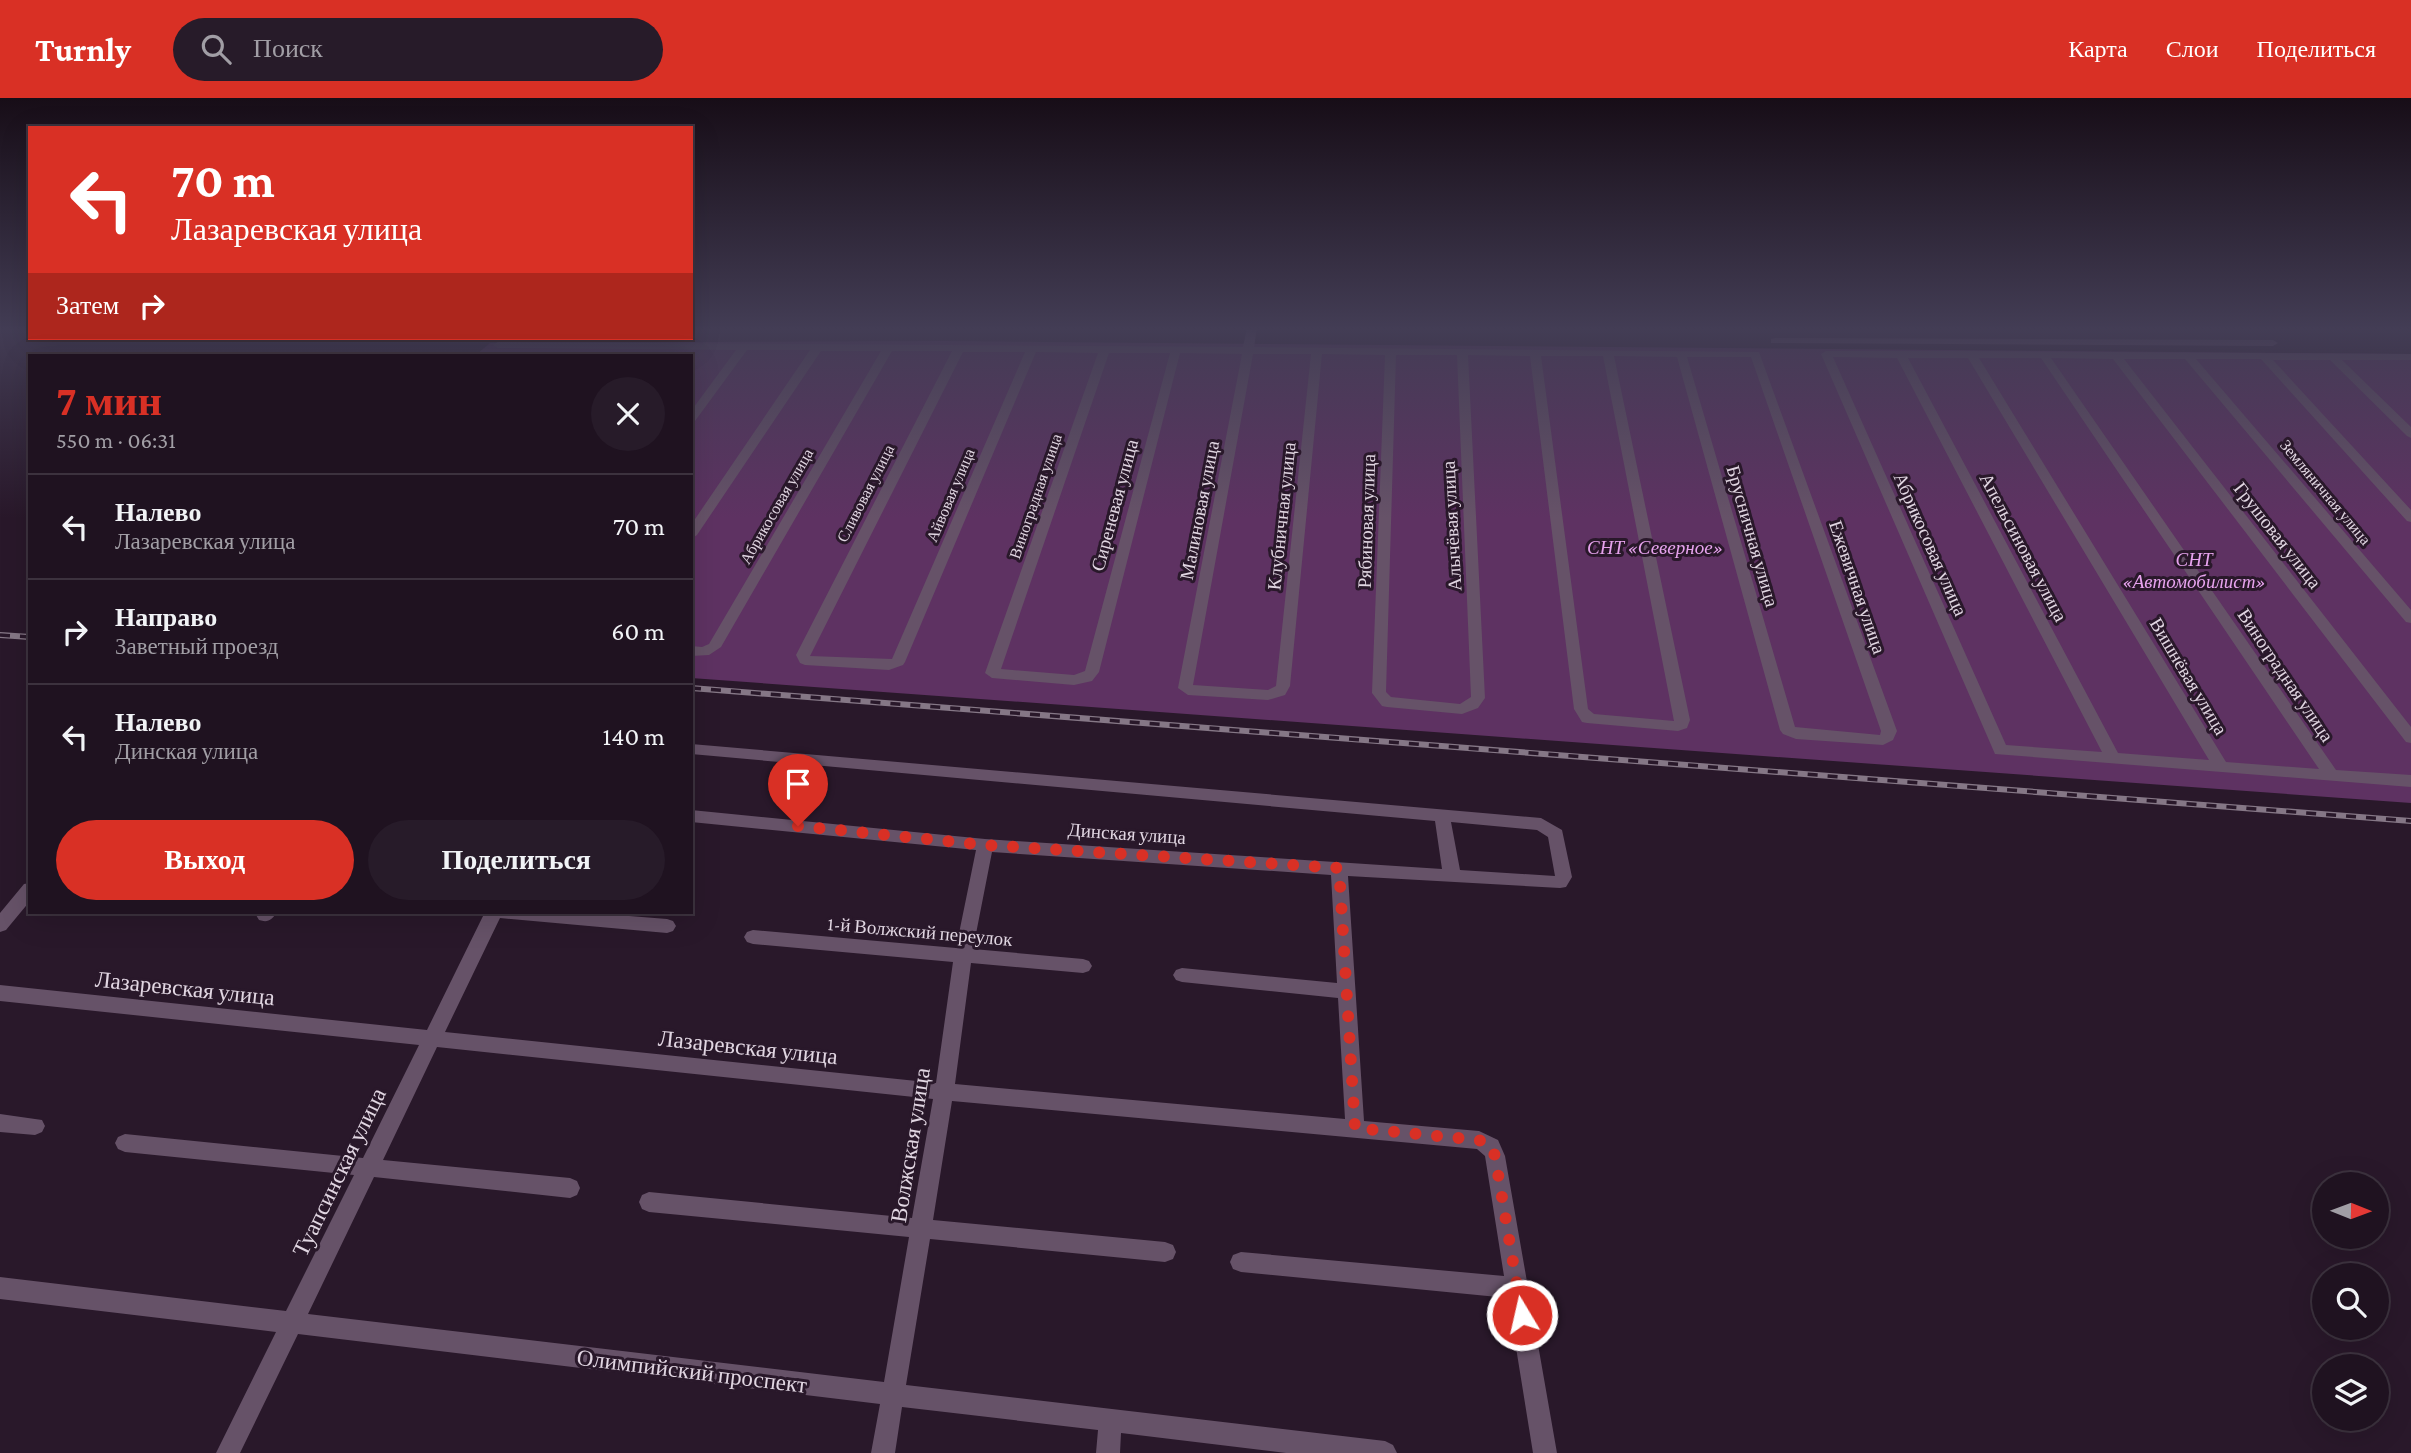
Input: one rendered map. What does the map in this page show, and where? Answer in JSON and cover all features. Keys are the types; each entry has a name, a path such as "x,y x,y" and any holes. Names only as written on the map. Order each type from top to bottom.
{"street":[{"path":"693,416 711,391"},
{"path":"693,532 788,391"},
{"name":"Абрикосовая улица","path":"693,651 704,652 714,646 863,391"},
{"name":"Сливовая улица","path":"901,656 895,664 889,665 808,662 802,658 937,391"},
{"name":"Айвовая улица","path":"901,656 1014,391"},
{"name":"Виноградная улица","path":"1090,391 991,670 999,674 1074,680 1087,678 1091,672"},
{"name":"Сиреневая улица","path":"1091,672 1165,391"},
{"name":"Малиновая улица","path":"1241,391 1185,688 1195,691 1268,695 1280,692 1283,686"},
{"name":"Клубничная улица","path":"1283,686 1313,391"},
{"name":"Рябиновая улица","path":"1390,391 1379,693 1387,702 1462,709 1473,704 1478,698"},
{"name":"Алычёвая улица","path":"1464,391 1478,698"},
{"path":"1540,391 1581,709 1587,718 1678,726 1682,724 1682,720 1616,391"},
{"name":"Брусничная улица","path":"1692,391 1788,730"},
{"name":"Ежевичная улица","path":"1768,391 1889,731 1883,740 1874,740 1796,734 1788,730"},
{"name":"Абрикосовая улица","path":"1842,391 2000,750 2113,759"},
{"name":"Апельсиновая улица","path":"1920,391 2113,759"},
{"name":"Вишнёвая улица","path":"1993,391 2221,767"},
{"name":"Виноградная улица","path":"2068,391 2330,774"},
{"name":"Грушовая улица","path":"2144,391 2411,738"},
{"name":"Земляничная улица","path":"2218,391 2411,619"},
{"path":"2296,391 2411,518"},
{"path":"2368,391 2411,434"},
{"path":"693,749 1442,816 1452,876"},
{"path":"2113,759 2411,780"},
{"name":"Динская улица","path":"693,816 985,845 1560,882 1564,877 1556,834 1550,828 1541,824 1442,816"},
{"name":"Волжская улица","path":"884,1453 944,1092 963,956 985,845"},
{"path":"1339,868 1355,1128"},
{"path":"0,925 28,891"},
{"name":"Туапсинская улица","path":"228,1453 493,914"},
{"path":"525,914 667,926"},
{"name":"1-й Волжский переулок","path":"753,937 1083,966"},
{"path":"1182,975 1346,990"},
{"name":"Лазаревская улица","path":"0,993 944,1092 1479,1140 1491,1146 1495,1156 1517,1288"},
{"path":"0,1123 35,1126"},
{"path":"125,1143 570,1188"},
{"path":"649,1202 921,1226 1165,1252"},
{"path":"1241,1262 1517,1288 1545,1453"},
{"name":"Олимпийский проспект","path":"0,1288 1384,1453"},
{"path":"1108,1453 1110,1420"}],"green space":[{"name":"СНТ «Северное»","path":"693,391 2411,391 2411,803 693,678"}],"railway":[{"path":"0,635 28,637"},
{"path":"693,688 2411,821"}],"route":[{"path":"798,826 985,845 1339,868 1355,1128 1479,1140 1491,1146 1495,1156 1522,1315"}],"park label":[{"name":"СНТ «Автомобилист»","path":"2194,570"}]}
